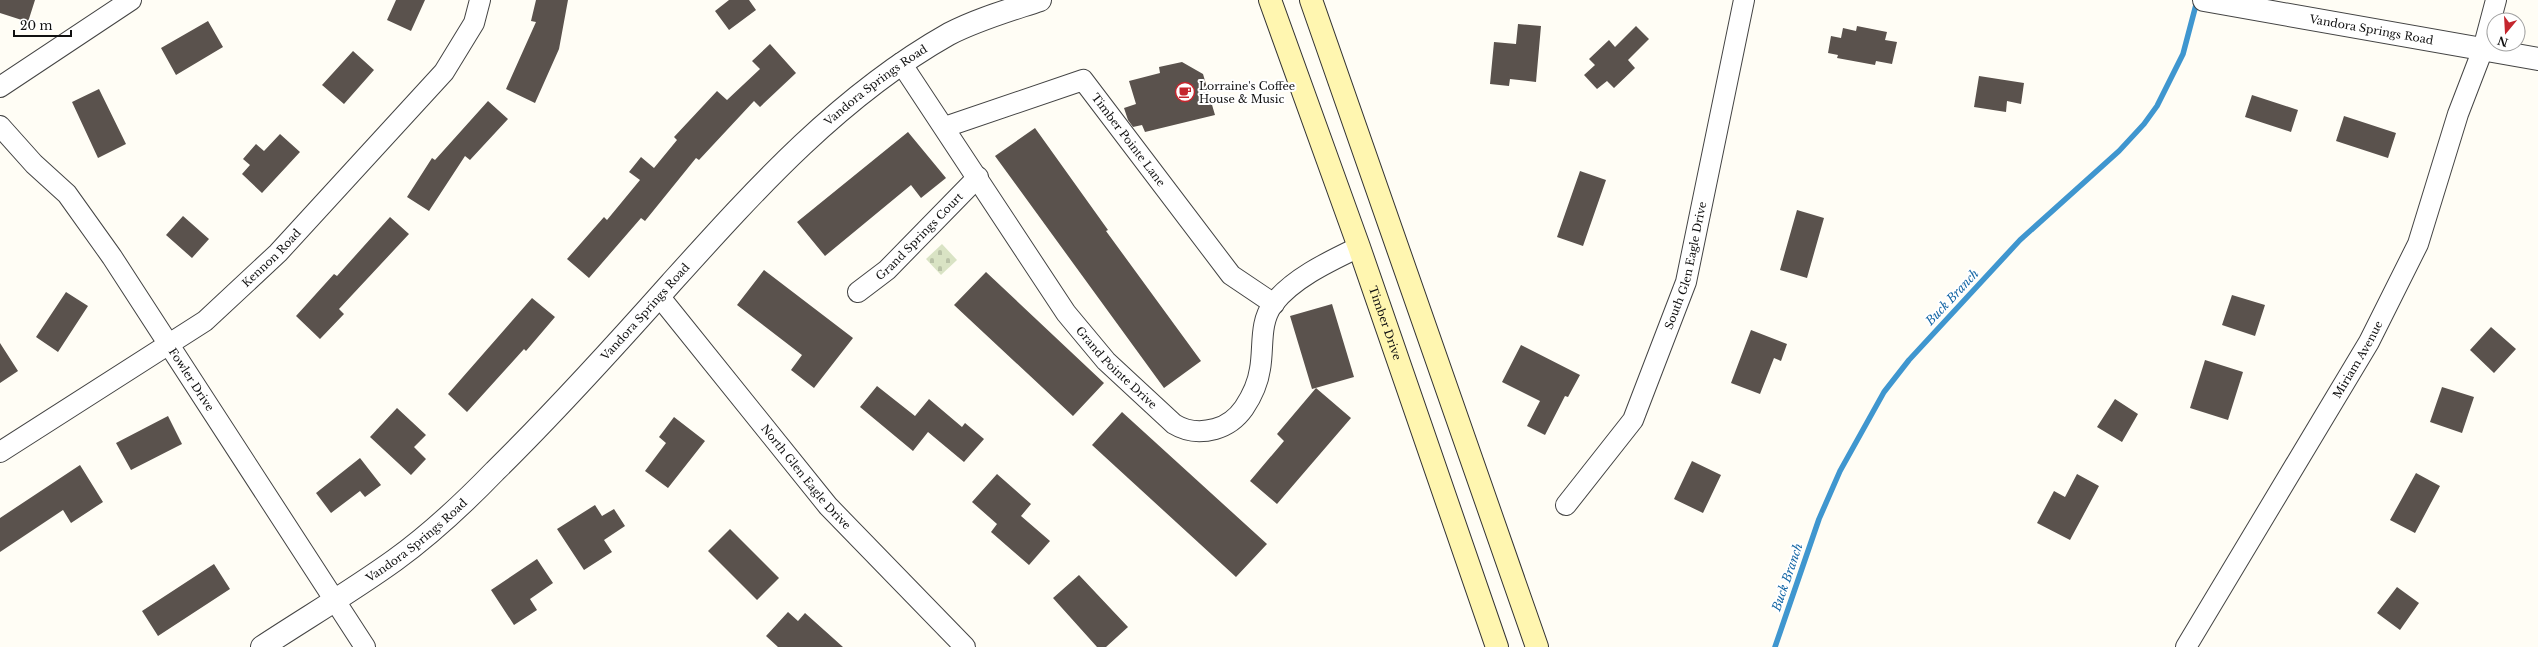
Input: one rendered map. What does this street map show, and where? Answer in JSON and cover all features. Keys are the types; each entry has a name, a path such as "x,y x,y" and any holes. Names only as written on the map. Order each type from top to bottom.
{"main road":[{"name":"Timber Drive","path":"1270,0 1359,247 1497,647"},
{"path":"1311,0 1537,647"}],"street":[{"path":"0,87 131,0"},
{"name":"Kennon Road","path":"0,452 93,390 205,321 278,253 444,72 474,23 480,0"},
{"name":"Vandora Springs Road","path":"262,647 395,560 451,513 500,466 728,220 805,141 901,63 971,24 1040,0"},
{"name":"South Glen Eagle Drive","path":"1566,505 1633,420 1686,282 1744,0"},
{"name":"Vandora Springs Road","path":"2204,0 2538,59"},
{"name":"Miriam Avenue","path":"2186,647 2369,342 2418,244 2458,114 2483,49 2496,0"},
{"name":"Grand Pointe Drive","path":"901,63 945,127 1066,313 1106,361 1174,424 1182,429 1206,431 1221,427 1241,412 1255,389 1260,370 1263,327 1274,304 1314,268 1359,247"},
{"name":"Timber Pointe Lane","path":"945,127 1083,80 1231,275 1274,304"},
{"name":"Fowler Drive","path":"0,126 34,164 67,194 112,257 365,647"},
{"name":"Grand Springs Court","path":"858,292 887,270 978,177"},
{"name":"North Glen Eagle Drive","path":"659,296 828,506 965,647"}],"green space":[{"path":"942,244 957,260 941,275 926,259"}],"building":[{"path":"0,0 35,0 28,22 0,13"},
{"path":"396,0 425,0 411,31 387,20"},
{"path":"536,0 568,0 559,49 535,103 506,89 536,22 531,21"},
{"path":"729,0 749,0 756,10 729,30 715,11"},
{"path":"208,21 223,47 176,75 161,48"},
{"path":"1518,24 1541,26 1536,82 1510,79 1509,86 1490,84 1494,42 1516,44"},
{"path":"1636,26 1649,39 1628,60 1635,68 1614,88 1607,81 1597,89 1584,75 1595,65 1589,59 1609,40 1615,47"},
{"path":"1857,26 1887,32 1885,40 1897,42 1892,64 1876,61 1875,65 1837,58 1838,55 1828,53 1831,36 1841,38 1843,28 1856,31"},
{"path":"770,44 796,73 760,107 754,101 699,160 696,158 645,221 641,218 589,278 567,259 604,217 607,220 640,180 629,172 641,157 654,168 677,140 674,137 717,91 727,100 760,69 752,61"},
{"path":"353,51 374,70 344,104 322,85"},
{"path":"1182,62 1203,74 1215,115 1145,132 1142,125 1133,127 1128,120 1124,108 1136,104 1129,81 1160,73 1159,67"},
{"path":"1979,76 2024,83 2021,104 2007,101 2006,112 1974,107"},
{"path":"99,89 126,144 98,158 72,102"},
{"path":"2252,95 2298,110 2291,132 2245,117"},
{"path":"488,101 508,119 470,160 465,156 429,211 407,197 432,158 435,160"},
{"path":"2344,116 2396,133 2388,158 2336,141"},
{"path":"1035,128 1108,230 1106,231 1201,361 1164,388 995,156"},
{"path":"908,132 946,178 921,198 911,185 825,256 797,222"},
{"path":"280,134 300,152 262,193 242,174 250,165 243,159 256,144 264,151"},
{"path":"1580,171 1606,180 1583,246 1557,237"},
{"path":"1797,210 1824,218 1807,278 1780,270"},
{"path":"183,216 209,239 192,258 166,235"},
{"path":"390,217 409,234 339,309 344,314 320,339 296,316 334,274 337,276"},
{"path":"764,270 853,338 814,388 791,370 802,355 737,305"},
{"path":"986,272 1104,383 1073,416 954,305"},
{"path":"66,292 88,306 58,352 36,337"},
{"path":"2232,295 2265,305 2255,336 2222,325"},
{"path":"532,298 555,317 526,351 524,349 467,412 448,394"},
{"path":"1332,304 1354,377 1312,389 1290,316"},
{"path":"2491,327 2516,349 2494,373 2470,350"},
{"path":"1751,330 1787,344 1781,361 1774,358 1760,394 1731,383"},
{"path":"0,343 18,371 0,383"},
{"path":"1521,345 1580,375 1568,397 1565,396 1545,435 1527,426 1540,401 1502,382"},
{"path":"2205,360 2243,372 2228,420 2190,408"},
{"path":"877,386 915,416 929,399 962,427 965,423 984,439 964,462 928,432 913,451 860,407"},
{"path":"2442,387 2474,397 2462,433 2430,422"},
{"path":"1316,388 1351,418 1277,504 1250,481 1284,441 1277,434"},
{"path":"2115,399 2138,414 2122,442 2097,427"},
{"path":"397,408 426,435 414,447 426,459 411,475 370,437"},
{"path":"1122,412 1267,544 1236,577 1092,445"},
{"path":"168,416 182,444 131,470 116,443"},
{"path":"674,417 705,441 668,488 645,471 666,443 659,437"},
{"path":"360,458 381,485 365,497 360,491 331,513 316,493"},
{"path":"1692,461 1721,475 1703,513 1674,499"},
{"path":"80,465 103,502 71,523 63,510 0,552 0,518"},
{"path":"2416,473 2440,486 2415,533 2390,520"},
{"path":"997,474 1031,504 1021,516 1050,541 1029,565 991,532 997,524 972,502"},
{"path":"2077,474 2099,486 2070,540 2037,523 2054,491 2065,497"},
{"path":"595,505 602,516 614,509 625,526 604,540 612,552 584,570 557,529"},
{"path":"730,529 779,578 757,600 708,551"},
{"path":"537,559 553,583 530,599 537,610 514,625 491,590"},
{"path":"214,564 230,589 158,636 142,611"},
{"path":"1079,575 1128,627 1106,647 1097,647 1053,598"},
{"path":"2397,587 2419,603 2400,630 2377,613"},
{"path":"788,612 798,621 805,613 843,647 778,647 766,636"}],"waterway":[{"name":"Buck Branch","path":"1775,647 1819,519 1840,471 1884,392 1909,360 2020,240 2119,151 2144,124 2157,106 2183,54 2197,1"}],"place":[{"name":"Lorraine's Coffee House & Music","path":"1185,92"}]}
